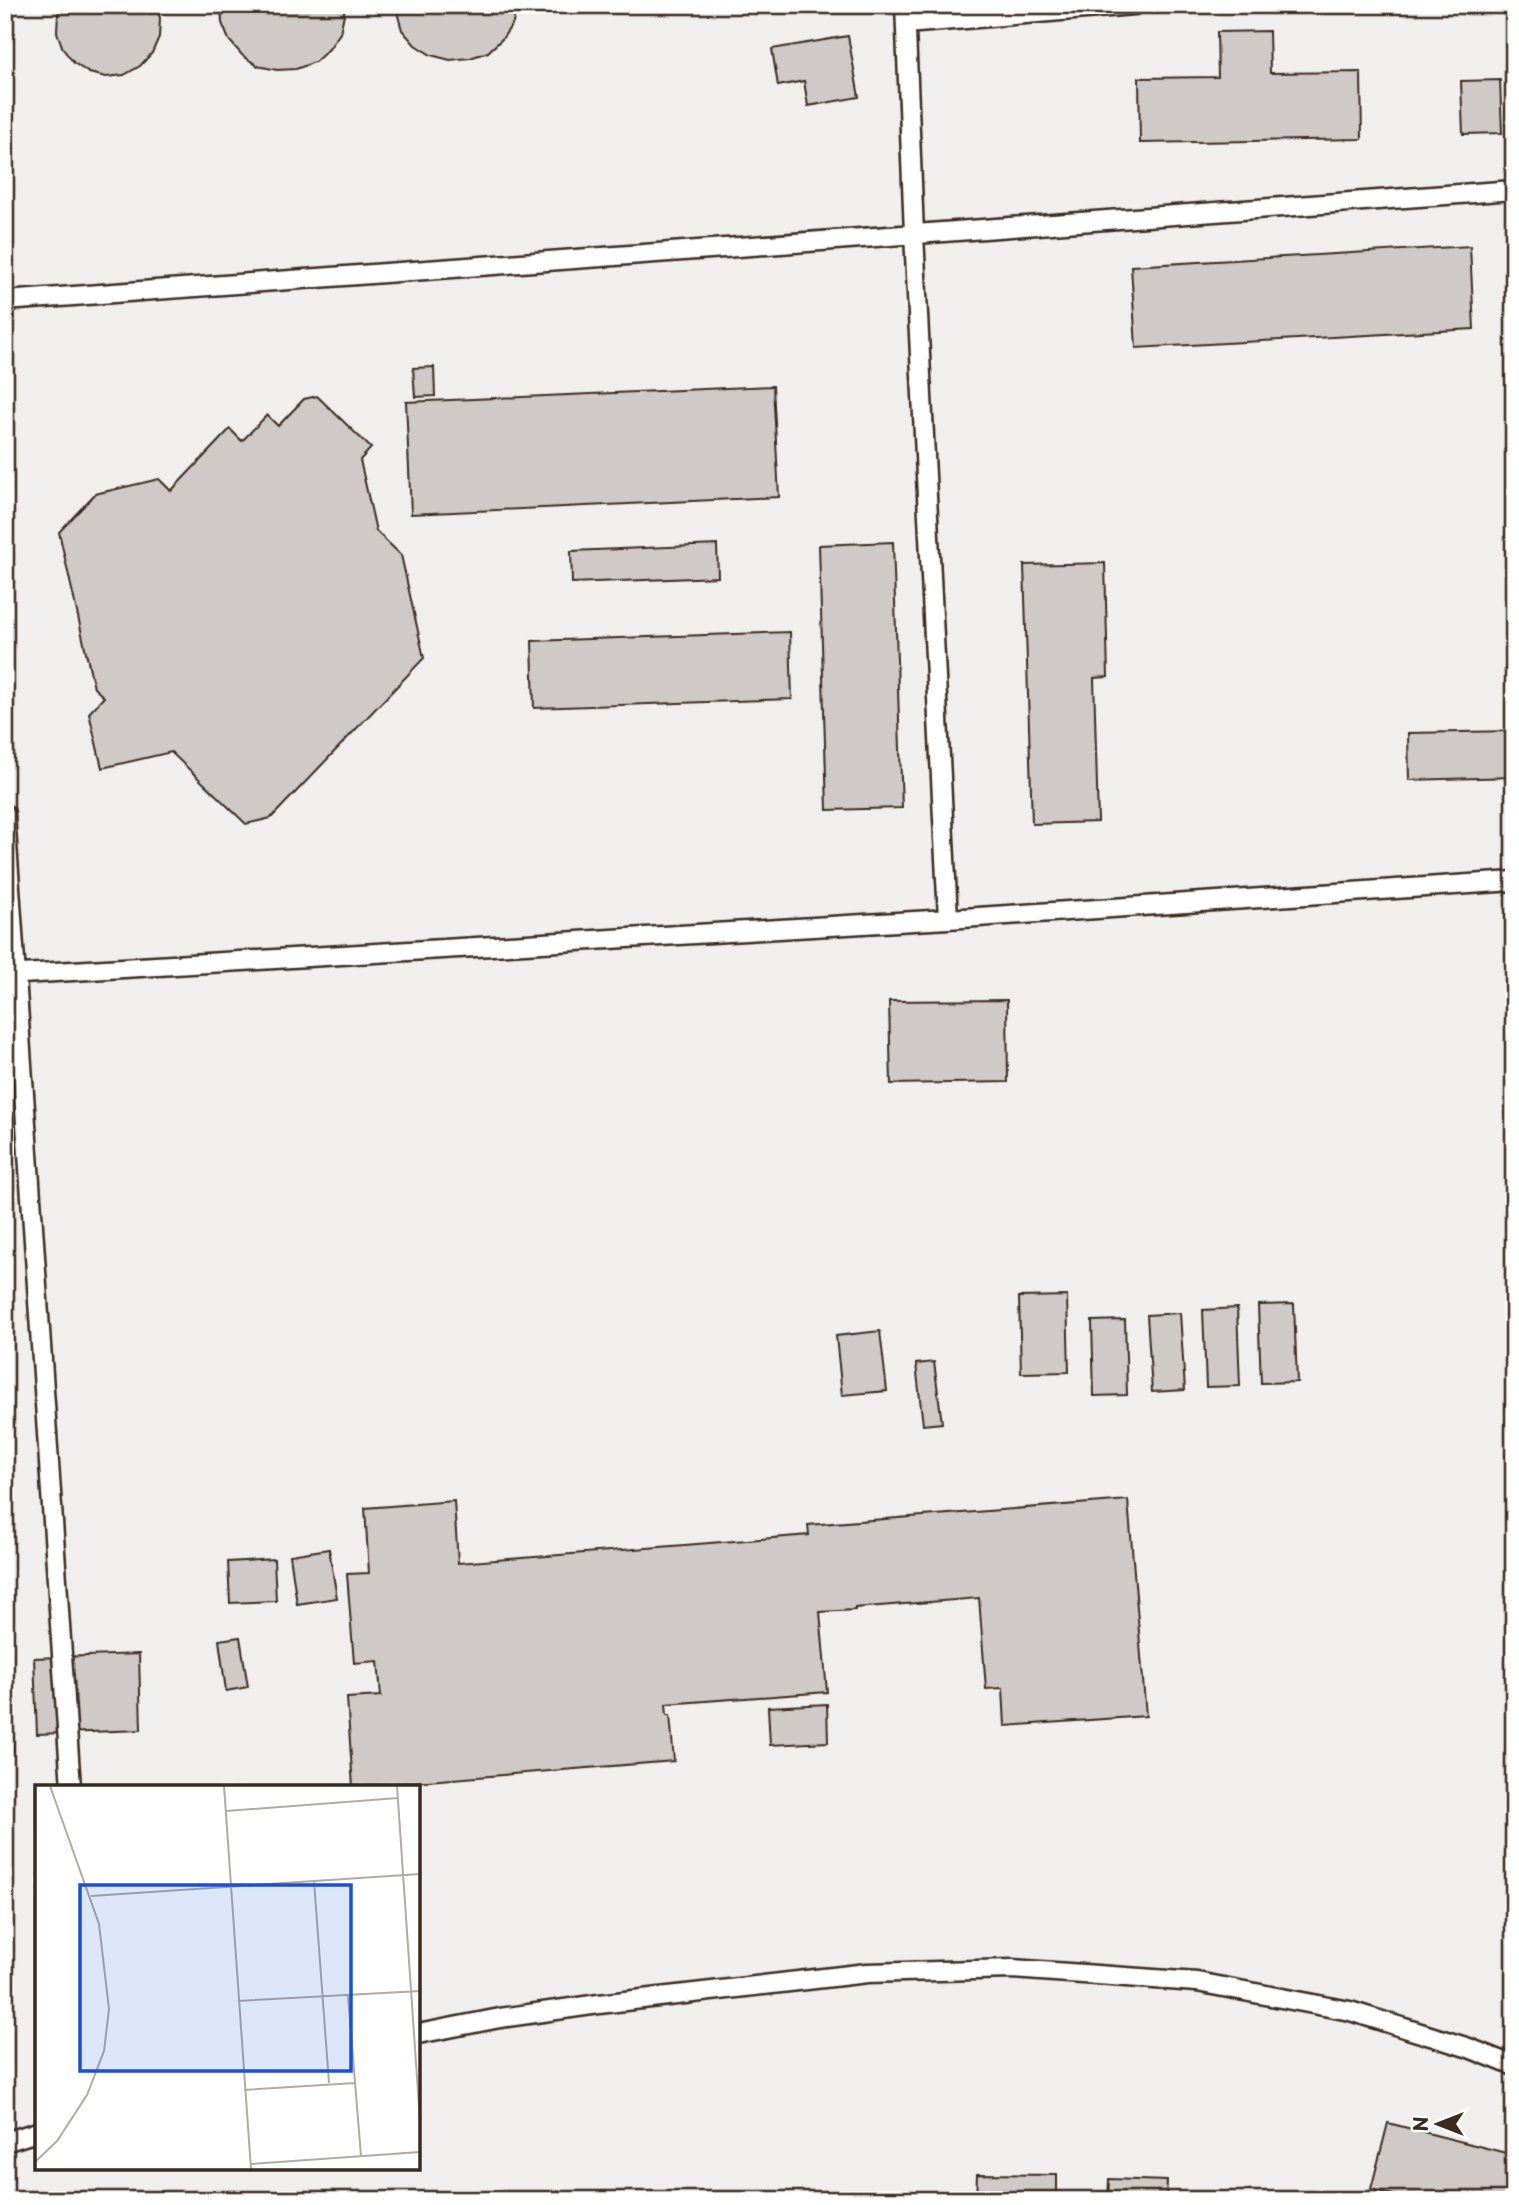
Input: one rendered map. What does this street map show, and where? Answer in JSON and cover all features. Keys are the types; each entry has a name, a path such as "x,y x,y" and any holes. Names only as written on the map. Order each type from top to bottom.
{"lane":[{"path":"905,5 948,919"},
{"path":"906,24 1134,5"},
{"path":"5,301 1514,190"},
{"path":"5,814 11,975 71,1785"},
{"path":"11,975 948,919 1514,881"},
{"path":"420,2034 500,2018 599,2004 867,1973 1012,1969 1197,1982 1350,2011 1469,2048 1514,2066"},
{"path":"5,2142 35,2133"}],"shaded area":[{"path":"5,5 1514,5 1514,2200 5,2200"}],"building":[{"path":"62,5 155,5 160,18 159,37 152,53 140,66 124,75 106,77 89,73 74,63 63,49 57,32 58,14"},
{"path":"221,5 344,5 344,14 340,33 329,49 315,62 296,69 277,70 258,66 242,55 229,40 222,23"},
{"path":"395,5 517,5 513,23 502,39 488,52 470,58 450,60 431,55 415,45 402,30"},
{"path":"1269,31 1270,73 1361,72 1362,139 1140,143 1139,78 1218,77 1217,32"},
{"path":"848,36 859,97 808,106 804,81 778,86 772,49"},
{"path":"1500,80 1502,133 1463,134 1461,81"},
{"path":"1470,246 1474,329 1136,348 1131,266"},
{"path":"434,367 435,396 415,397 413,368"},
{"path":"773,386 779,497 411,514 406,402"},
{"path":"317,396 371,448 360,460 376,531 401,555 424,658 271,818 246,824 171,752 102,768 89,713 104,697 94,688 59,532 95,494 159,479 171,491 230,429 242,441 267,415 278,426 304,399"},
{"path":"893,542 902,808 827,810 819,545"},
{"path":"717,545 718,577 572,583 571,551"},
{"path":"1105,563 1108,677 1094,678 1098,822 1032,824 1024,565"},
{"path":"790,632 792,699 534,708 532,641"},
{"path":"1514,731 1514,777 1409,780 1408,733"},
{"path":"1007,1000 1008,1082 891,1084 889,1001"},
{"path":"14,1105 18,1142 5,1143 5,1106"},
{"path":"1067,1296 1069,1372 1021,1373 1019,1297"},
{"path":"1294,1304 1297,1382 1261,1383 1258,1305"},
{"path":"1237,1308 1240,1386 1206,1387 1203,1310"},
{"path":"1180,1313 1185,1390 1152,1392 1147,1315"},
{"path":"1125,1320 1127,1395 1094,1396 1092,1321"},
{"path":"880,1331 887,1391 842,1395 836,1336"},
{"path":"934,1362 942,1423 923,1425 916,1364"},
{"path":"1128,1500 1146,1716 1005,1726 1003,1688 986,1689 979,1598 855,1608 820,1612 827,1692 666,1704 667,1715 670,1715 674,1761 353,1785 347,1698 381,1696 378,1661 354,1663 347,1574 369,1573 365,1508 454,1501 458,1563 809,1535 808,1525"},
{"path":"329,1549 337,1598 297,1604 290,1555"},
{"path":"274,1559 276,1601 230,1603 228,1562"},
{"path":"5,1586 13,1751 5,1751"},
{"path":"240,1637 248,1687 226,1691 219,1640"},
{"path":"139,1654 141,1730 37,1734 34,1658"},
{"path":"827,1704 828,1742 770,1745 768,1707"},
{"path":"1388,2123 1514,2155 1514,2200 1412,2200 1371,2189"},
{"path":"977,2174 1057,2175 1057,2200 976,2200"},
{"path":"1109,2179 1167,2181 1166,2200 1108,2200"}]}
